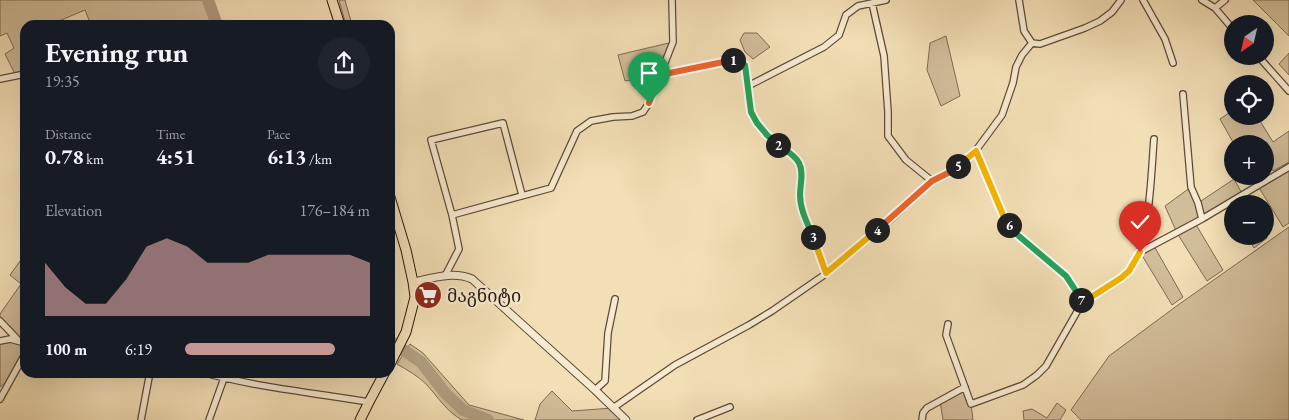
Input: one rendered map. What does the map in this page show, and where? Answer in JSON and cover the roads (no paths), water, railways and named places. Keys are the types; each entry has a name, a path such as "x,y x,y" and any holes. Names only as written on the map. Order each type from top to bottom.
{"highway":[{"path":"332,0 338,20"},
{"path":"395,214 414,282 415,297 406,332 395,353"},
{"path":"360,420 382,378"}],"street":[{"path":"452,215 551,188 577,131 591,121 632,116 643,112 649,103 673,42 672,0"},
{"path":"748,86 824,47 839,35 846,15 858,6 886,0"},
{"path":"1019,0 1024,31 1032,43 1040,44 1100,21 1112,12 1121,0"},
{"path":"1143,0 1165,39 1173,63"},
{"path":"1202,0 1215,8 1224,19"},
{"path":"1215,8 1226,0"},
{"path":"872,3 884,56 888,136 906,160 932,181"},
{"path":"613,408 675,364 772,311 826,273 890,220 932,181 950,172 976,151 1002,115 1013,83 1016,67 1022,55 1032,43"},
{"path":"660,75 736,59 745,65 751,112 757,123 767,135 800,164 802,173 800,196 804,214 826,273"},
{"path":"1266,65 1289,91"},
{"path":"0,78 20,75"},
{"path":"1183,94 1191,187 1202,219"},
{"path":"445,276 459,249 452,215 431,140 503,123 522,195"},
{"path":"948,324 946,335 971,404 1023,385 1046,366 1082,303 1125,275 1140,252 1148,210 1154,139"},
{"path":"976,151 1006,222 1014,232 1066,276 1082,303"},
{"path":"1140,252 1202,219 1289,167"},
{"path":"414,282 445,276 464,276 472,279 626,420"},
{"path":"595,390 604,381 608,333 615,299"},
{"path":"0,320 20,340"},
{"path":"0,340 10,339 20,342"},
{"path":"0,399 20,363"},
{"path":"141,420 149,378"},
{"path":"209,420 224,378 275,388 369,402"},
{"path":"922,420 923,412 927,408 965,387"},
{"path":"697,420 730,407"}],"waterway":[{"path":"208,0 215,20"},
{"path":"395,344 421,362 446,394 463,410 488,420"}],"place":[{"name":"მაგნიტი","path":"428,295"}]}
